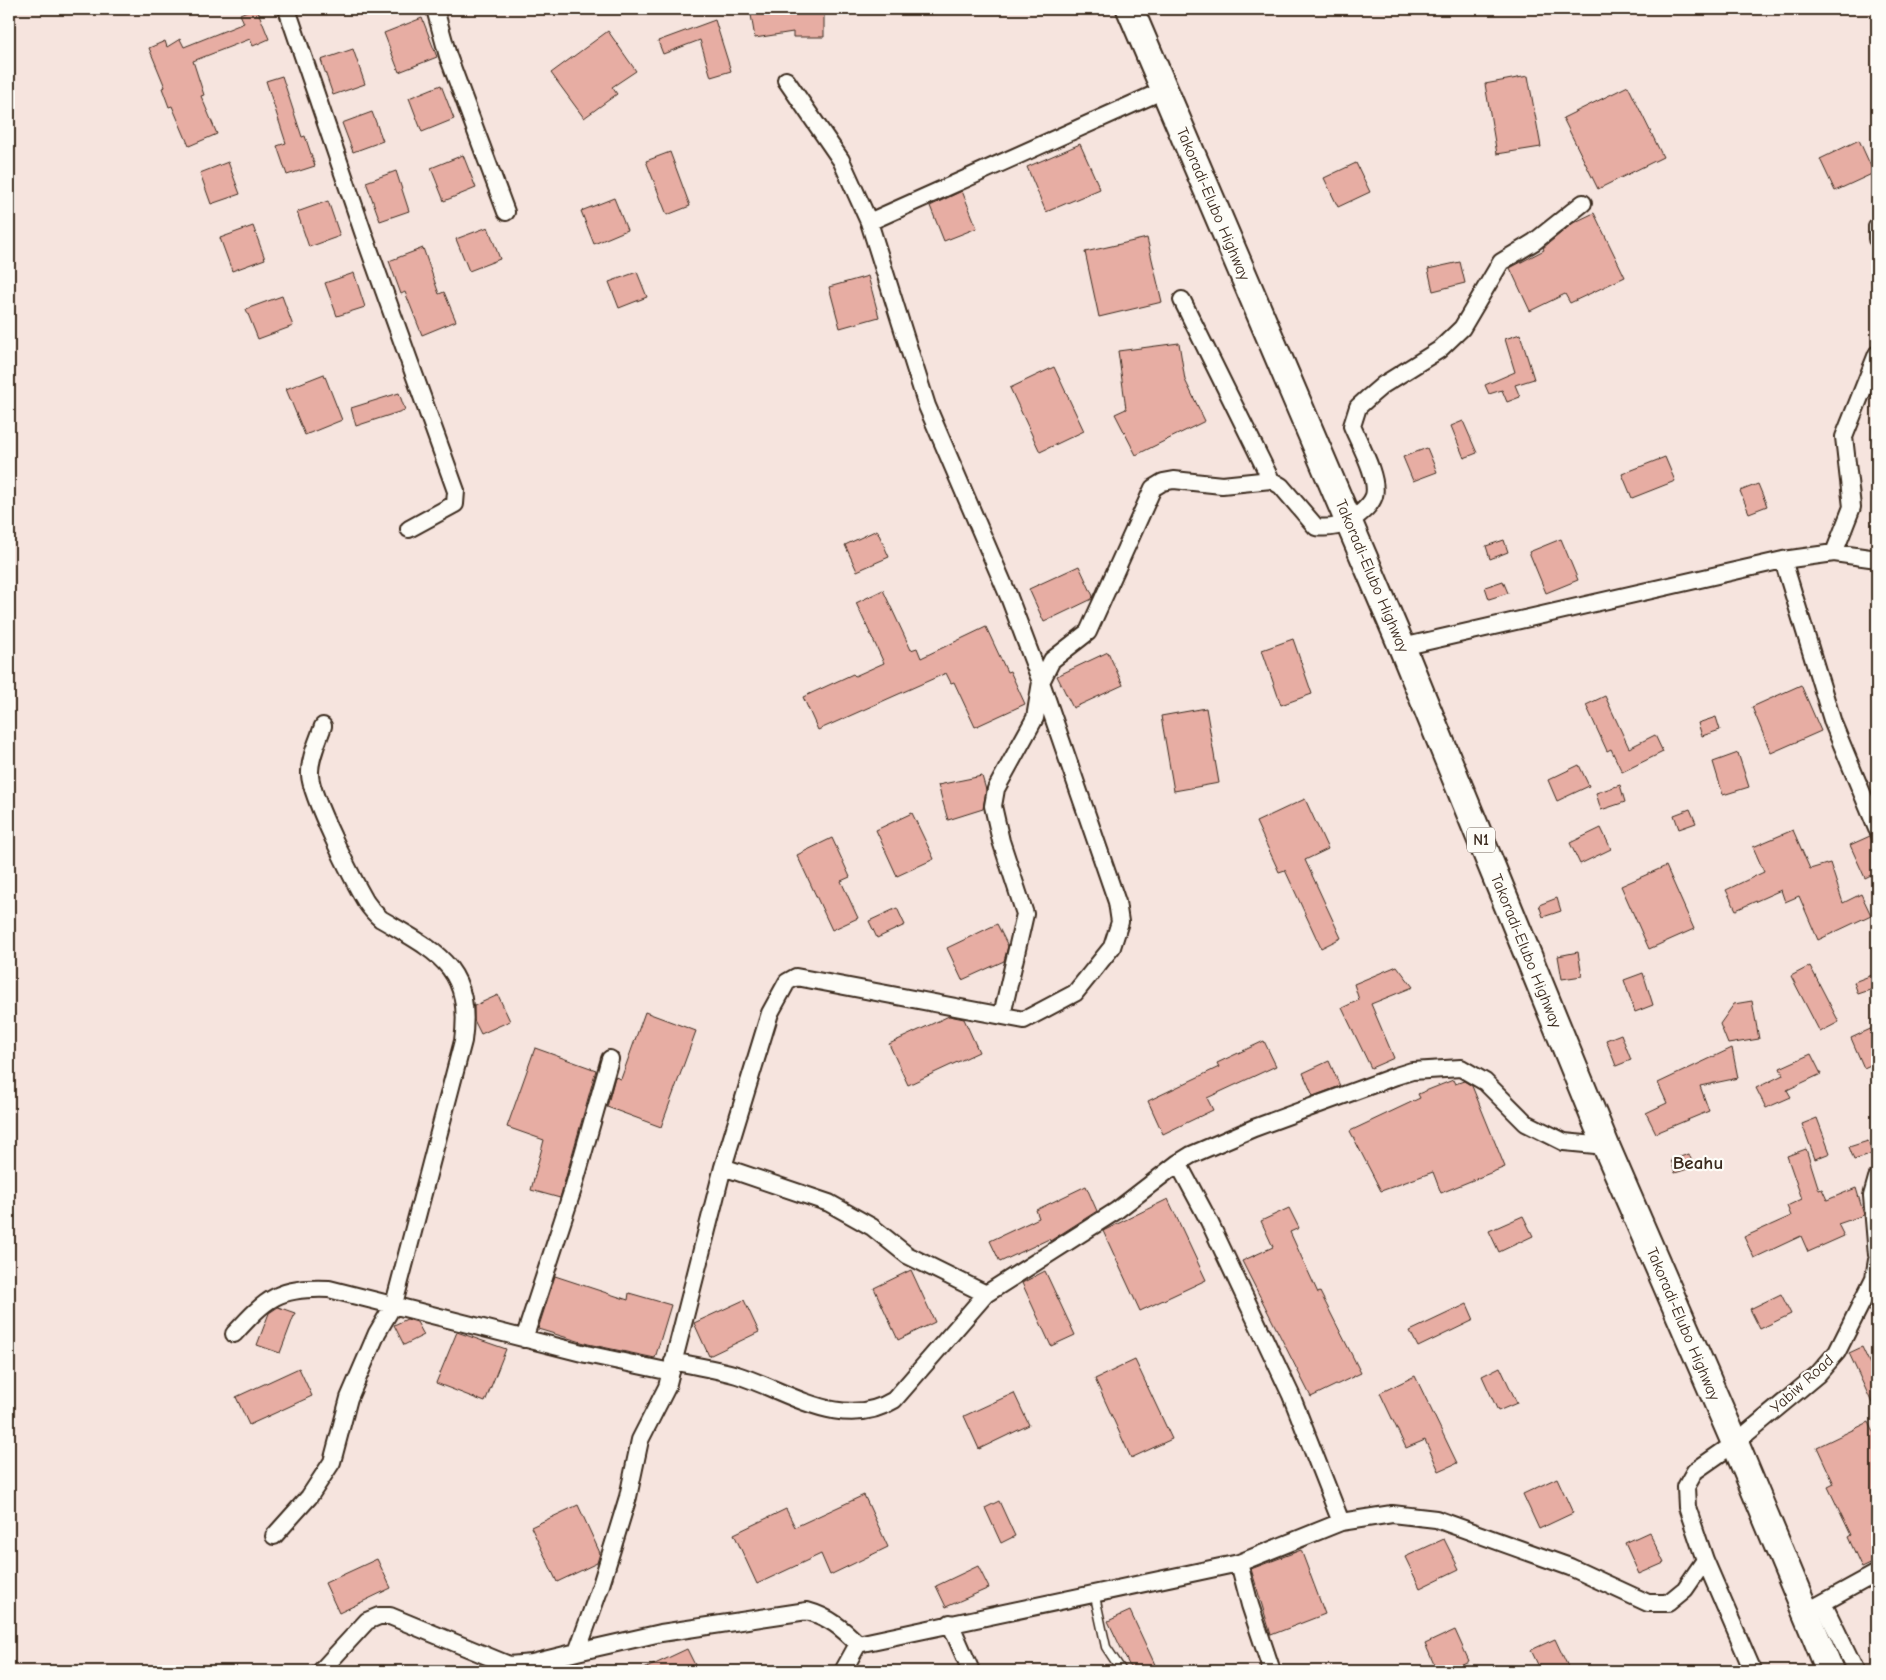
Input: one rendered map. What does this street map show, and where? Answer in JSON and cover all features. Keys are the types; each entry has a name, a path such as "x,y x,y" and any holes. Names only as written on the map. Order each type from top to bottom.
{"highway":[{"name":"Takoradi-Elubo Highway","path":"1130,9 1402,647 1606,1146 1735,1443 1815,1608 1830,1671"}],"street":[{"path":"287,9 364,235 456,491 455,504 409,529"},
{"path":"435,9 448,56 506,212"},
{"path":"577,1652 628,1497 640,1440 664,1396 723,1167 770,1013 787,982 796,978 807,978 1024,1020 1075,993 1112,947 1120,922 1117,902 1041,682 1008,597 927,406 869,222 841,160 786,80"},
{"path":"869,222 1164,90"},
{"path":"1182,300 1271,480 1281,486 1316,527 1324,528 1349,523 1368,507 1374,495 1373,477 1352,426 1358,407 1383,385 1439,350 1462,328 1501,262 1534,242 1583,204"},
{"path":"1877,226 1877,238"},
{"path":"1834,553 1852,507 1844,437 1877,354"},
{"path":"1002,1015 1025,914 1001,841 993,806 996,789 1035,718 1041,682 1052,660 1088,632 1153,488 1163,482 1174,480 1222,485 1271,480"},
{"path":"1402,647 1783,560 1834,553 1877,558"},
{"path":"1783,560 1833,723 1877,829"},
{"path":"274,1536 309,1497 332,1462 349,1398 377,1333 394,1304 465,1024 461,992 452,969 439,954 381,919 366,902 313,789 310,774 323,726"},
{"path":"524,1339 573,1189 610,1059"},
{"path":"234,1334 266,1302 279,1294 291,1290 328,1289 394,1304 524,1339 672,1367 737,1375 829,1411 864,1412 883,1407 894,1400 986,1294 1116,1212 1178,1163 1254,1128 1396,1076 1433,1068 1461,1068 1485,1082 1526,1123 1564,1142 1606,1146"},
{"path":"1178,1163 1209,1221 1291,1395 1340,1522"},
{"path":"723,1167 829,1203 872,1228 907,1255 986,1294"},
{"path":"1877,1178 1872,1196 1877,1255"},
{"name":"Yabiw Road","path":"1753,1671 1705,1560 1687,1508 1686,1487 1695,1471 1735,1443 1818,1374 1837,1352 1874,1278 1877,1260"},
{"path":"843,1671 858,1644 1094,1592 1239,1563 1340,1522 1392,1514 1436,1519 1570,1567 1648,1603 1668,1602 1674,1598 1685,1589 1705,1560"},
{"path":"1239,1563 1250,1605 1272,1671"},
{"path":"1856,1671 1815,1608 1877,1573"},
{"path":"321,1671 367,1621 379,1616 390,1616 506,1668 532,1664 661,1633 807,1611 822,1615 841,1626 858,1644"},
{"path":"950,1623 970,1671"}],"lane":[{"path":"1094,1592 1106,1648 1122,1671"}],"building":[{"path":"257,9 269,39 253,46 250,39 193,61 204,95 201,96 217,134 189,146 172,106 169,107 162,88 165,87 149,48 165,41 167,47 180,39 184,47 244,23 240,14"},
{"path":"750,9 824,9 824,37 793,37 793,32 755,38"},
{"path":"422,18 437,57 399,72 384,33"},
{"path":"715,20 731,71 711,77 700,40 663,54 658,41"},
{"path":"608,31 636,71 612,87 617,94 584,118 551,73"},
{"path":"353,49 365,84 333,95 321,60"},
{"path":"282,76 302,137 305,136 315,166 287,175 277,146 286,143 266,81"},
{"path":"1528,76 1541,147 1497,154 1485,84"},
{"path":"441,85 454,119 422,132 409,98"},
{"path":"1628,86 1663,157 1598,189 1563,118"},
{"path":"372,112 383,141 353,152 342,123"},
{"path":"1859,140 1874,173 1835,191 1820,159"},
{"path":"1080,144 1100,189 1046,212 1027,167"},
{"path":"670,152 690,206 667,215 646,161"},
{"path":"463,155 476,188 444,201 431,168"},
{"path":"228,162 240,194 211,204 200,173"},
{"path":"1356,163 1370,192 1338,207 1324,178"},
{"path":"396,171 409,211 380,221 366,182"},
{"path":"962,191 977,228 944,241 930,206"},
{"path":"614,198 627,230 594,244 581,211"},
{"path":"328,201 340,236 309,247 297,212"},
{"path":"1594,213 1625,277 1570,303 1565,294 1530,311 1510,268 1544,250 1543,248 1573,223"},
{"path":"253,226 265,259 232,271 220,238"},
{"path":"488,227 500,259 469,271 456,239"},
{"path":"1147,238 1162,302 1099,317 1085,252"},
{"path":"423,248 439,294 444,292 456,321 422,335 405,292 401,294 389,261"},
{"path":"1460,262 1465,283 1433,291 1428,269"},
{"path":"637,272 647,297 619,308 609,282"},
{"path":"354,273 365,307 337,316 325,283"},
{"path":"868,276 879,317 840,328 829,287"},
{"path":"282,296 293,326 258,339 246,309"},
{"path":"1520,334 1534,379 1515,385 1520,397 1507,402 1502,390 1489,394 1485,385 1515,372 1505,339"},
{"path":"1179,343 1185,380 1205,421 1136,455 1115,414 1126,409 1118,351"},
{"path":"1054,367 1084,431 1040,452 1010,388"},
{"path":"324,374 342,420 305,435 286,389"},
{"path":"399,393 405,410 356,426 351,408"},
{"path":"1463,421 1477,453 1464,458 1451,426"},
{"path":"1427,448 1437,472 1413,481 1403,457"},
{"path":"1665,457 1675,481 1632,498 1622,474"},
{"path":"1758,484 1767,506 1749,513 1740,491"},
{"path":"877,530 889,557 857,571 845,545"},
{"path":"1561,539 1578,580 1546,593 1529,552"},
{"path":"1504,540 1508,552 1490,559 1486,546"},
{"path":"1079,566 1093,596 1092,599 1044,622 1029,589"},
{"path":"1503,581 1508,593 1489,599 1485,587"},
{"path":"883,590 911,650 917,648 921,658 986,627 1007,672 1010,671 1025,704 975,727 954,682 951,683 946,673 818,730 803,697 853,674 855,676 884,663 856,603"},
{"path":"1293,639 1312,694 1281,705 1262,650"},
{"path":"1108,652 1123,685 1073,708 1057,676"},
{"path":"1801,685 1821,731 1771,753 1752,707"},
{"path":"1605,696 1629,748 1655,735 1663,752 1622,772 1611,749 1607,751 1586,705"},
{"path":"1206,708 1219,783 1174,791 1161,716"},
{"path":"1716,717 1720,730 1702,736 1698,723"},
{"path":"1738,753 1749,787 1723,795 1713,762"},
{"path":"1579,765 1589,786 1557,801 1548,780"},
{"path":"982,776 986,790 983,809 948,820 938,785"},
{"path":"1620,785 1625,802 1601,810 1596,793"},
{"path":"1305,799 1328,849 1305,860 1341,938 1321,948 1285,870 1279,872 1256,822"},
{"path":"1690,809 1696,823 1679,829 1674,815"},
{"path":"912,813 934,859 897,876 876,830"},
{"path":"1601,828 1611,849 1580,864 1570,843"},
{"path":"1793,830 1810,869 1830,863 1843,903 1861,894 1871,915 1818,940 1799,896 1785,902 1781,890 1736,910 1726,890 1764,872 1753,847"},
{"path":"1870,836 1877,852 1877,872 1865,878 1850,845"},
{"path":"832,838 850,877 841,881 858,918 832,930 797,855"},
{"path":"1666,866 1694,929 1649,949 1621,886"},
{"path":"1557,898 1561,911 1543,917 1539,905"},
{"path":"897,908 905,925 877,938 869,921"},
{"path":"997,924 1008,946 1004,961 962,980 947,948"},
{"path":"1578,952 1582,976 1562,979 1558,956"},
{"path":"1397,966 1413,987 1371,1004 1394,1058 1371,1068 1342,1008 1359,1000 1354,984"},
{"path":"1810,966 1839,1022 1820,1032 1791,976"},
{"path":"1643,973 1653,1005 1635,1012 1624,980"},
{"path":"1872,975 1876,988 1858,994 1854,982"},
{"path":"498,995 510,1021 481,1034 474,1020 474,1006"},
{"path":"1752,1001 1759,1039 1728,1044 1720,1024 1734,1004"},
{"path":"645,1012 696,1031 661,1127 607,1107 615,1077 621,1079"},
{"path":"949,1016 964,1019 979,1052 908,1085 889,1044"},
{"path":"1877,1026 1877,1062 1864,1068 1851,1038"},
{"path":"1621,1034 1631,1060 1616,1066 1606,1040"},
{"path":"1264,1041 1276,1066 1207,1098 1213,1110 1163,1134 1148,1101 1219,1067 1217,1063"},
{"path":"535,1048 596,1070 560,1198 531,1190 544,1140 507,1127"},
{"path":"1732,1048 1738,1078 1700,1086 1709,1111 1656,1133 1646,1113 1667,1103 1658,1083"},
{"path":"1811,1054 1821,1074 1787,1090 1791,1097 1766,1108 1756,1088 1783,1075 1780,1068"},
{"path":"1329,1061 1340,1086 1313,1096 1303,1073"},
{"path":"1453,1080 1455,1084 1464,1081 1472,1086 1505,1167 1441,1193 1433,1172 1381,1191 1350,1131 1420,1098 1418,1094"},
{"path":"1817,1118 1830,1153 1815,1159 1802,1124"},
{"path":"1868,1141 1872,1154 1854,1160 1849,1147"},
{"path":"1806,1149 1819,1190 1822,1189 1827,1200 1856,1188 1864,1215 1838,1224 1844,1236 1808,1252 1801,1236 1754,1258 1744,1237 1791,1216 1787,1206 1802,1199 1787,1156"},
{"path":"1689,1154 1694,1167 1675,1173 1671,1160"},
{"path":"1086,1186 1097,1211 1050,1241 1049,1239 1000,1262 990,1241 1039,1218 1036,1210"},
{"path":"1168,1199 1206,1280 1140,1311 1103,1231"},
{"path":"1289,1208 1299,1228 1290,1232 1318,1293 1320,1292 1361,1373 1311,1397 1242,1261 1273,1247 1261,1221"},
{"path":"1523,1216 1533,1236 1499,1252 1489,1231"},
{"path":"911,1270 935,1322 898,1340 874,1288"},
{"path":"1045,1271 1075,1335 1051,1346 1022,1283"},
{"path":"555,1276 628,1300 629,1293 671,1305 655,1358 588,1344 538,1329"},
{"path":"1781,1294 1791,1314 1760,1329 1750,1309"},
{"path":"744,1300 759,1332 709,1356 694,1323"},
{"path":"1467,1304 1474,1320 1418,1347 1410,1331"},
{"path":"278,1307 295,1313 280,1353 257,1345 269,1313"},
{"path":"407,1319 417,1322 424,1335 404,1345 394,1325"},
{"path":"457,1332 506,1349 485,1402 436,1383"},
{"path":"1862,1347 1877,1379 1877,1414 1849,1353"},
{"path":"1135,1360 1172,1439 1131,1458 1095,1379"},
{"path":"1500,1367 1517,1403 1498,1411 1482,1376"},
{"path":"299,1368 312,1396 249,1425 236,1397"},
{"path":"1415,1376 1457,1463 1439,1471 1425,1440 1406,1448 1380,1393"},
{"path":"1014,1393 1029,1425 979,1449 964,1416"},
{"path":"1869,1422 1877,1439 1877,1561 1862,1568 1848,1537 1851,1535 1828,1487 1834,1484 1817,1447"},
{"path":"1557,1478 1573,1513 1539,1529 1523,1494"},
{"path":"864,1495 888,1547 830,1575 821,1554 757,1584 734,1534 786,1509 795,1527"},
{"path":"999,1501 1015,1536 1001,1543 985,1508"},
{"path":"578,1505 600,1553 597,1563 557,1582 531,1527"},
{"path":"1649,1532 1664,1563 1639,1574 1625,1543"},
{"path":"1444,1539 1459,1569 1420,1588 1405,1557"},
{"path":"1301,1550 1325,1614 1271,1635 1251,1569"},
{"path":"377,1559 391,1588 339,1613 325,1583"},
{"path":"978,1566 989,1588 946,1607 936,1586"},
{"path":"1130,1611 1158,1671 1132,1671 1108,1621"},
{"path":"1455,1630 1469,1661 1447,1671 1437,1671 1425,1644"},
{"path":"1555,1639 1570,1671 1541,1671 1531,1650"},
{"path":"687,1649 698,1671 640,1671"}],"district":[{"name":"Beahu","path":"1698,1163"}]}
